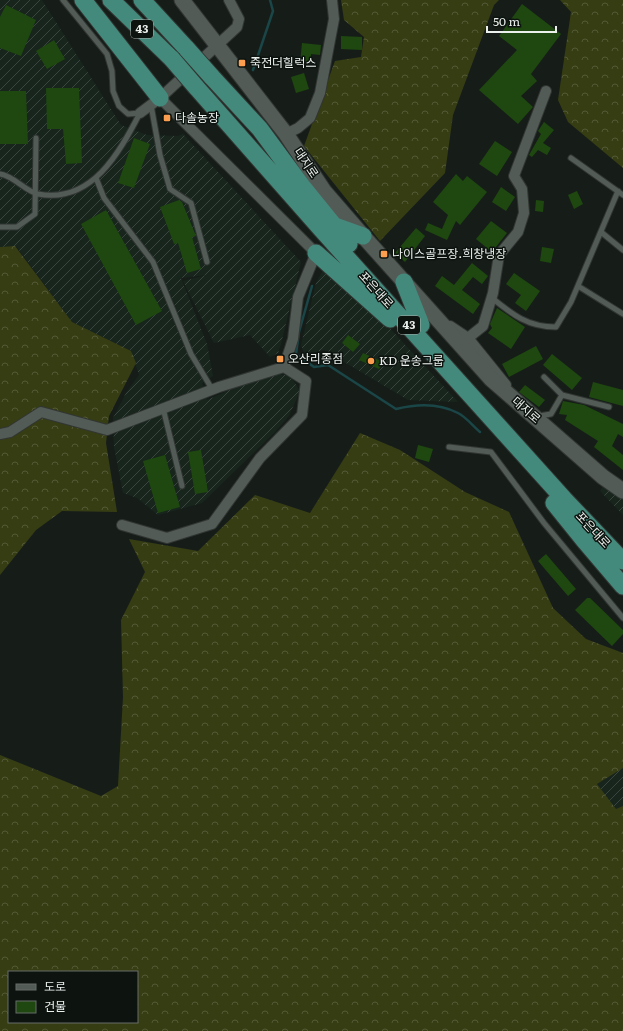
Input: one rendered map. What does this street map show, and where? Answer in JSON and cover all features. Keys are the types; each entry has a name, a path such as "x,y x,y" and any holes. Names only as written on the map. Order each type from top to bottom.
{"highway":[{"path":"83,0 156,101"},
{"name":"포은대로","path":"111,0 172,59 321,229 523,453 623,561"},
{"name":"포은대로","path":"142,0 260,129 333,225 407,311 623,550"},
{"path":"333,225 363,236"},
{"path":"316,253 388,318 468,400 535,478 582,540 623,586"},
{"path":"404,282 421,325"},
{"path":"468,400 484,408"},
{"path":"523,453 535,478"}],"main road":[{"name":"대지로","path":"182,0 286,134 324,191 491,379 603,477 623,491"}],"street":[{"path":"140,113 156,101 237,28 240,19 229,0"},
{"path":"286,134 298,128 310,118 320,93 334,19 332,0"},
{"path":"468,338 483,326 492,298 499,255 518,232 524,213 522,189 514,176 546,91"},
{"path":"156,101 316,253 298,297 293,339 284,367"},
{"name":"대지로","path":"439,320 468,338 503,382 603,477"},
{"path":"0,434 10,432 41,412 107,430 212,390 284,367"},
{"path":"122,525 167,538 212,524 260,458 302,415 306,382 284,367"}],"lane":[{"path":"63,0 107,54 112,71 113,91 119,106 128,114 140,113"},
{"path":"156,101 160,155 170,189 191,203 207,262"},
{"path":"0,174 36,194 59,195 89,184 112,161 127,138 140,113"},
{"path":"0,227 17,227 35,214 36,138"},
{"path":"571,158 623,195"},
{"path":"96,178 104,198 153,262 191,354 212,390"},
{"path":"492,298 516,317 541,327 556,327 578,286 618,191"},
{"path":"601,232 623,250"},
{"path":"578,286 623,314"},
{"path":"544,377 562,395 609,408"},
{"path":"539,416 551,414 562,395"},
{"path":"164,408 182,486"},
{"path":"449,447 490,452 540,518 623,618"}],"shaded area":[{"path":"0,0 42,0 121,125 147,135 178,136 183,134 301,262 281,344 278,353 270,357 250,335 214,343 183,281 207,275 181,278 207,344 213,376 202,383 207,400 261,376 274,374 291,377 300,391 289,416 275,432 202,503 158,515 137,498 123,493 114,447 113,418 127,391 139,375 131,351 72,322 16,246 0,247"},
{"path":"323,270 386,324 458,402 408,400 324,350 309,354 304,353 301,345 316,283"},
{"path":"604,486 623,499 623,515 600,491"},
{"path":"623,768 623,806 616,810 597,784"}],"green space":[{"path":"341,0 499,0 494,5 453,115 445,173 380,241 304,146 335,61 361,57 364,37 344,20"},
{"path":"560,0 623,0 623,168 568,122 558,100 571,12"},
{"path":"15,246 72,322 131,351 136,363 109,416 106,443 117,512 62,511 36,530 0,575 0,247"},
{"path":"360,433 400,450 465,492 509,512 553,608 586,639 623,653 623,768 597,784 616,809 623,806 623,1031 0,1031 0,755 101,796 118,786 123,697 121,620 145,572 129,539 198,551 255,495 310,513"}],"building":[{"path":"522,4 561,34 531,74 537,81 521,96 533,107 518,124 479,90 517,50 499,36"},
{"path":"6,5 36,20 21,56 0,48 0,17"},
{"path":"341,36 362,37 362,50 341,49"},
{"path":"54,40 65,59 47,69 36,51"},
{"path":"302,43 321,45 320,55 311,54 310,64 300,63"},
{"path":"304,73 309,89 296,93 291,77"},
{"path":"46,88 79,88 82,163 66,164 63,129 47,129"},
{"path":"0,91 26,91 28,144 0,144"},
{"path":"544,122 554,130 543,143 551,148 547,155 538,150 532,157 529,155 541,134 538,131"},
{"path":"134,138 150,144 134,188 118,183"},
{"path":"495,141 512,152 497,176 479,164"},
{"path":"456,174 463,181 467,176 487,192 460,225 456,221 447,240 425,230 428,223 442,229 448,215 433,202"},
{"path":"501,187 515,197 506,211 492,202"},
{"path":"577,191 583,204 574,209 568,195"},
{"path":"179,200 182,202 196,236 192,237 201,269 187,273 178,243 174,244 160,207"},
{"path":"536,200 544,201 543,212 535,211"},
{"path":"106,210 162,311 136,325 81,224"},
{"path":"491,221 507,233 492,252 476,239"},
{"path":"416,228 425,236 405,262 395,253"},
{"path":"542,247 554,249 551,263 540,261"},
{"path":"472,263 488,276 482,284 473,277 462,290 480,304 473,314 435,286 442,276 454,285"},
{"path":"514,273 540,291 526,311 515,303 521,295 506,284"},
{"path":"497,308 525,327 511,349 488,333 492,328 490,324"},
{"name":"KD 운송그룹","path":"348,335 360,344 353,352 342,343"},
{"path":"536,346 543,359 509,377 502,364"},
{"name":"KD 운송그룹","path":"363,353 383,362 379,369 359,360"},
{"path":"552,354 582,378 572,390 543,365"},
{"path":"593,382 623,390 623,406 589,397"},
{"path":"525,385 545,400 539,407 519,392"},
{"path":"563,401 584,405 623,424 623,437 618,434 612,446 623,455 623,470 594,447 598,441 565,420 567,415 559,414"},
{"path":"418,445 433,449 429,462 415,458"},
{"path":"201,450 208,492 195,494 188,452"},
{"path":"165,455 180,507 158,513 143,461"},
{"path":"546,554 576,589 568,596 538,561"},
{"path":"587,598 590,598 623,630 623,634 612,646 575,610"}],"waterway":[{"path":"253,70 273,11 270,0"},
{"path":"312,286 299,332 296,354 314,367 328,365 396,409 419,405 443,407 467,419 480,432"}],"place":[{"name":"죽전더힐럭스","path":"242,63"},
{"name":"다솔농장","path":"167,118"},
{"name":"나이스골프장.희창냉장","path":"384,254"},
{"name":"오산리종점","path":"280,359"},
{"name":"KD 운송그룹","path":"371,361"}]}
